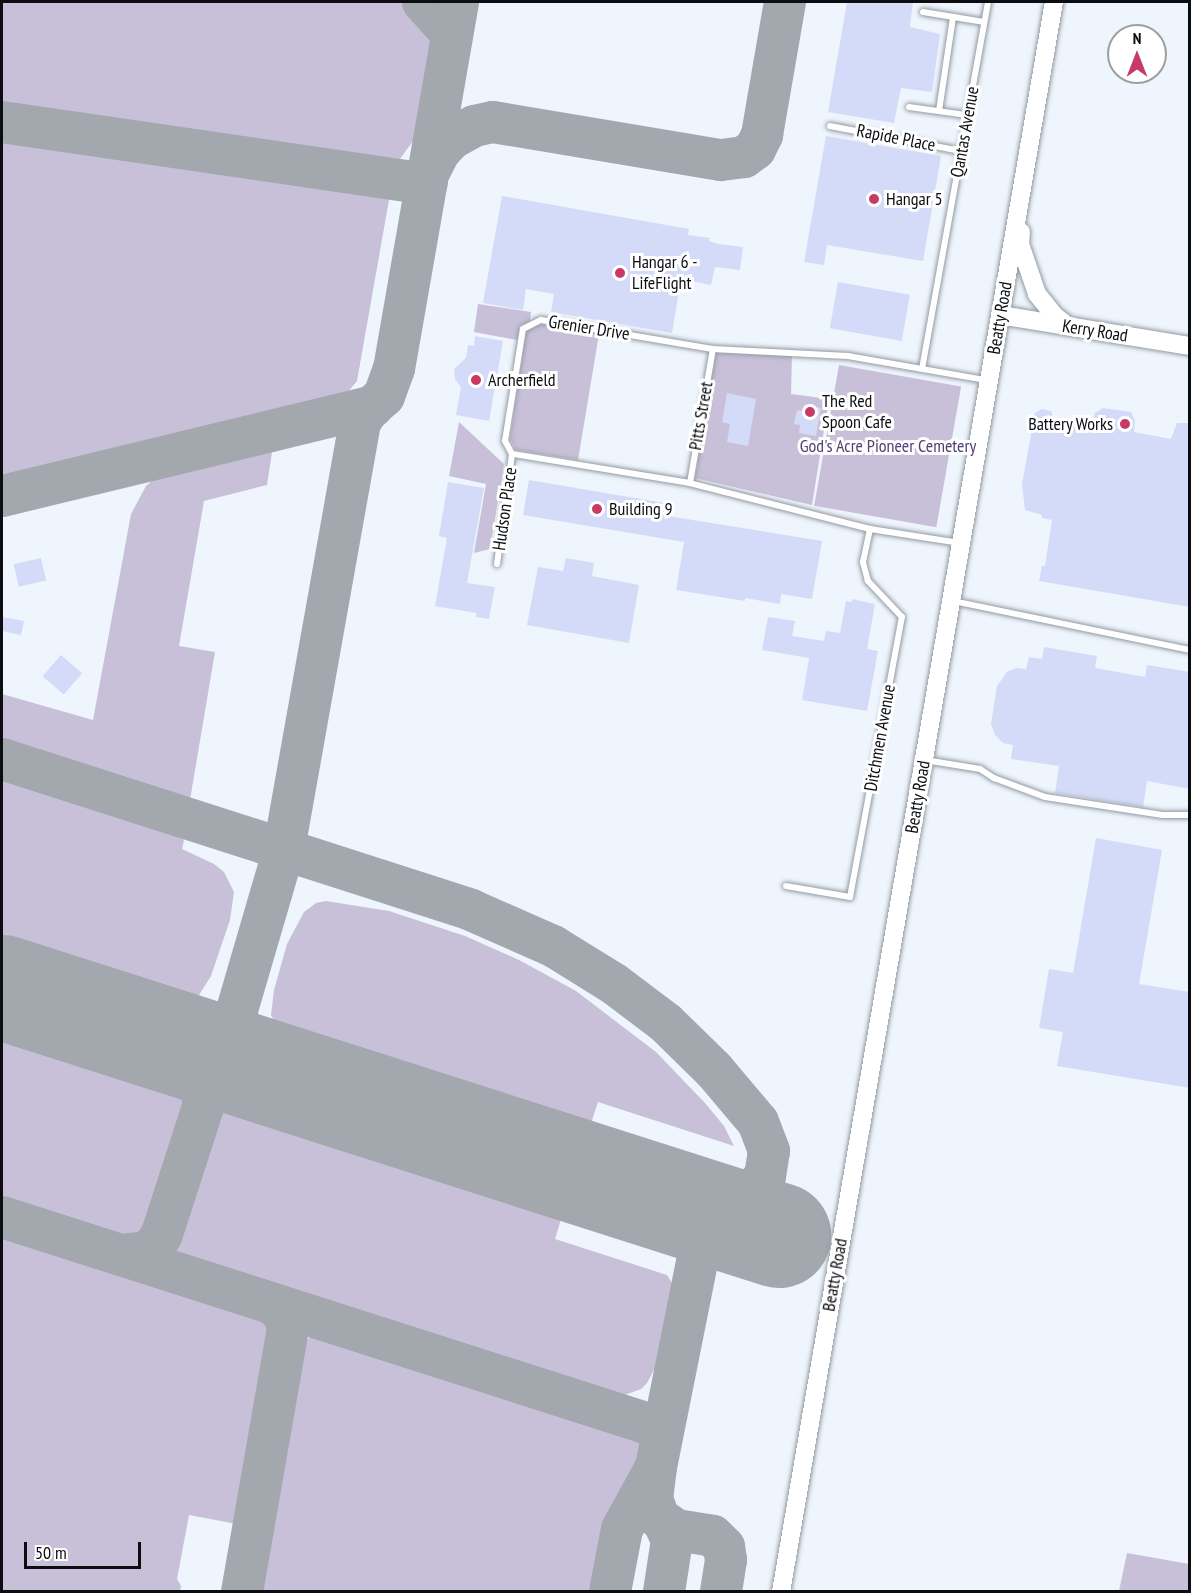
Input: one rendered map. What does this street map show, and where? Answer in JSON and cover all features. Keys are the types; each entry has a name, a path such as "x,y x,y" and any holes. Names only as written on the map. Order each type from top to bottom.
{"main road":[{"name":"Beatty Road","path":"781,1592 1054,2"},
{"path":"1024,177 1020,244 1037,294 1055,316 1068,326"},
{"name":"Kerry Road","path":"1000,315 1190,346"}],"lane":[{"name":"Qantas Avenue","path":"922,369 988,2"},
{"path":"923,12 984,22"},
{"path":"939,111 953,17"},
{"path":"909,106 968,115"},
{"name":"Rapide Place","path":"830,126 961,151"},
{"name":"Grenier Drive","path":"512,454 505,441 524,329 540,320 713,349 848,356 989,381"},
{"name":"Pitts Street","path":"690,483 713,349"},
{"path":"512,454 690,483 870,529 962,543"},
{"name":"Hudson Place","path":"498,564 512,454"},
{"name":"Ditchmen Avenue","path":"786,886 850,897 902,617 868,581 863,562 870,529"},
{"path":"952,601 1190,650"},
{"path":"924,760 980,769 994,778 1045,797 1163,815 1190,815"}],"green space":[{"path":"2,2 443,2 420,131 395,166 357,381 342,399 2,479"},
{"path":"478,304 531,312 530,321 520,326 517,340 474,332"},
{"path":"541,324 599,334 578,460 516,450 510,439 526,331"},
{"path":"716,353 792,356 791,394 829,399 812,505 695,478"},
{"name":"God's Acre Pioneer Cemetery","path":"839,365 961,387 936,527 814,506"},
{"path":"459,422 504,464 490,549 474,553 486,484 449,476"},
{"path":"273,446 267,485 204,501 179,646 215,652 190,800 182,802 2,744 2,694 93,720 131,514 146,486 161,473"},
{"path":"2,774 168,827 184,840 182,849 214,864 224,872 234,892 230,920 211,976 199,995 194,999 182,999 180,1004 2,947"},
{"path":"326,901 389,911 465,936 519,960 576,991 656,1052 705,1103 724,1126 734,1146 598,1102 587,1136 291,1040 271,1015 274,990 287,944 304,912 316,903"},
{"path":"2,1025 187,1086 187,1110 150,1226 138,1244 131,1246 2,1205"},
{"path":"231,1099 565,1206 555,1239 667,1275 672,1283 657,1364 647,1383 641,1389 622,1396 592,1394 178,1261 175,1252 176,1237 214,1120 219,1109"},
{"path":"2,1229 265,1312 274,1322 273,1347 242,1525 189,1515 177,1579 181,1586 180,1591 2,1591"},
{"path":"318,1333 641,1432 641,1467 635,1484 614,1522 600,1591 254,1591 295,1363 300,1346 312,1335"},
{"path":"1127,1553 1189,1564 1189,1591 1119,1591"}],"building":[{"path":"847,2 913,2 910,27 940,34 932,92 901,88 894,123 828,112"},
{"name":"Hangar 5","path":"826,136 941,156 923,261 827,245 824,265 804,262"},
{"path":"502,196 689,229 688,235 710,238 709,241 718,244 743,247 740,270 715,267 711,285 681,279 672,333 551,312 554,294 526,289 523,310 483,303"},
{"path":"838,282 910,295 902,341 830,328"},
{"name":"Archerfield","path":"475,336 503,341 489,421 456,415 461,387 455,379 454,369 466,358 468,345 474,346"},
{"path":"727,393 756,399 748,446 727,442 730,424 722,422"},
{"path":"804,405 821,408 816,436 799,433 800,425 794,424 797,410 803,411"},
{"path":"1103,408 1131,412 1135,421 1134,432 1171,439 1177,423 1190,423 1190,607 1039,581 1042,566 1045,566 1052,520 1025,510 1022,484 1035,413 1042,409 1051,411 1055,419 1091,426 1095,413"},
{"path":"529,480 670,504 668,516 822,541 812,599 781,594 780,604 676,590 684,542 523,515"},
{"path":"448,482 484,488 467,583 495,587 489,619 476,617 476,613 435,606 447,538 439,536"},
{"path":"41,558 46,580 19,587 14,564"},
{"path":"566,558 594,563 592,576 639,585 629,643 527,625 538,567 563,571"},
{"path":"852,599 875,604 867,649 878,651 867,711 802,700 809,658 762,650 768,617 795,621 792,636 824,641 826,631 840,633 846,601 851,602"},
{"path":"2,617 24,621 21,635 2,631"},
{"path":"1044,647 1097,656 1095,668 1145,677 1147,665 1190,672 1190,789 1147,781 1143,807 1055,793 1059,766 1011,759 1013,745 1003,743 995,735 991,724 997,686 1007,672 1016,668 1026,669 1029,657 1042,659"},
{"path":"61,655 82,673 64,695 43,676"},
{"path":"1096,838 1162,850 1139,984 1190,992 1190,1088 1057,1066 1063,1032 1039,1028 1049,969 1073,973"}],"taxiway":[{"path":"423,2 452,34"},
{"path":"406,1116 265,1068 245,1051 237,1035 235,1017 284,849 360,422 368,410 384,396 394,369 458,2"},
{"path":"429,172 439,152 451,139 474,126 493,122 721,160 744,157 755,149 762,135 785,2"},
{"path":"2,122 426,184"},
{"path":"2,496 373,406"},
{"path":"2,759 471,910 553,946 613,983 666,1023 714,1070 758,1122 769,1151 765,1176 747,1198 712,1220 702,1237 656,1467 622,1529 610,1592"},
{"path":"33,997 172,1044 194,1061 203,1080 203,1107 162,1234 155,1245 146,1252 121,1255"},
{"path":"557,1164 693,1205 702,1205 724,1197 735,1197 758,1204 763,1214 764,1225 753,1240 735,1244 721,1235 711,1216 662,1200"},
{"path":"2,1217 646,1423 658,1431 661,1442"},
{"path":"242,1592 288,1328 284,1315 275,1305"},
{"path":"656,1467 652,1499 659,1518 676,1530 713,1536 724,1547 726,1560 721,1592"},
{"path":"664,1523 672,1540 664,1592"}],"runway":[{"path":"2,987 778,1235"}],"place":[{"name":"Hangar 5","path":"874,199"},
{"name":"Hangar 6 - LifeFlight","path":"620,273"},
{"name":"Archerfield","path":"476,380"},
{"name":"The Red Spoon Cafe","path":"810,412"},
{"name":"Battery Works","path":"1125,424"},
{"name":"Building 9","path":"597,509"}]}
